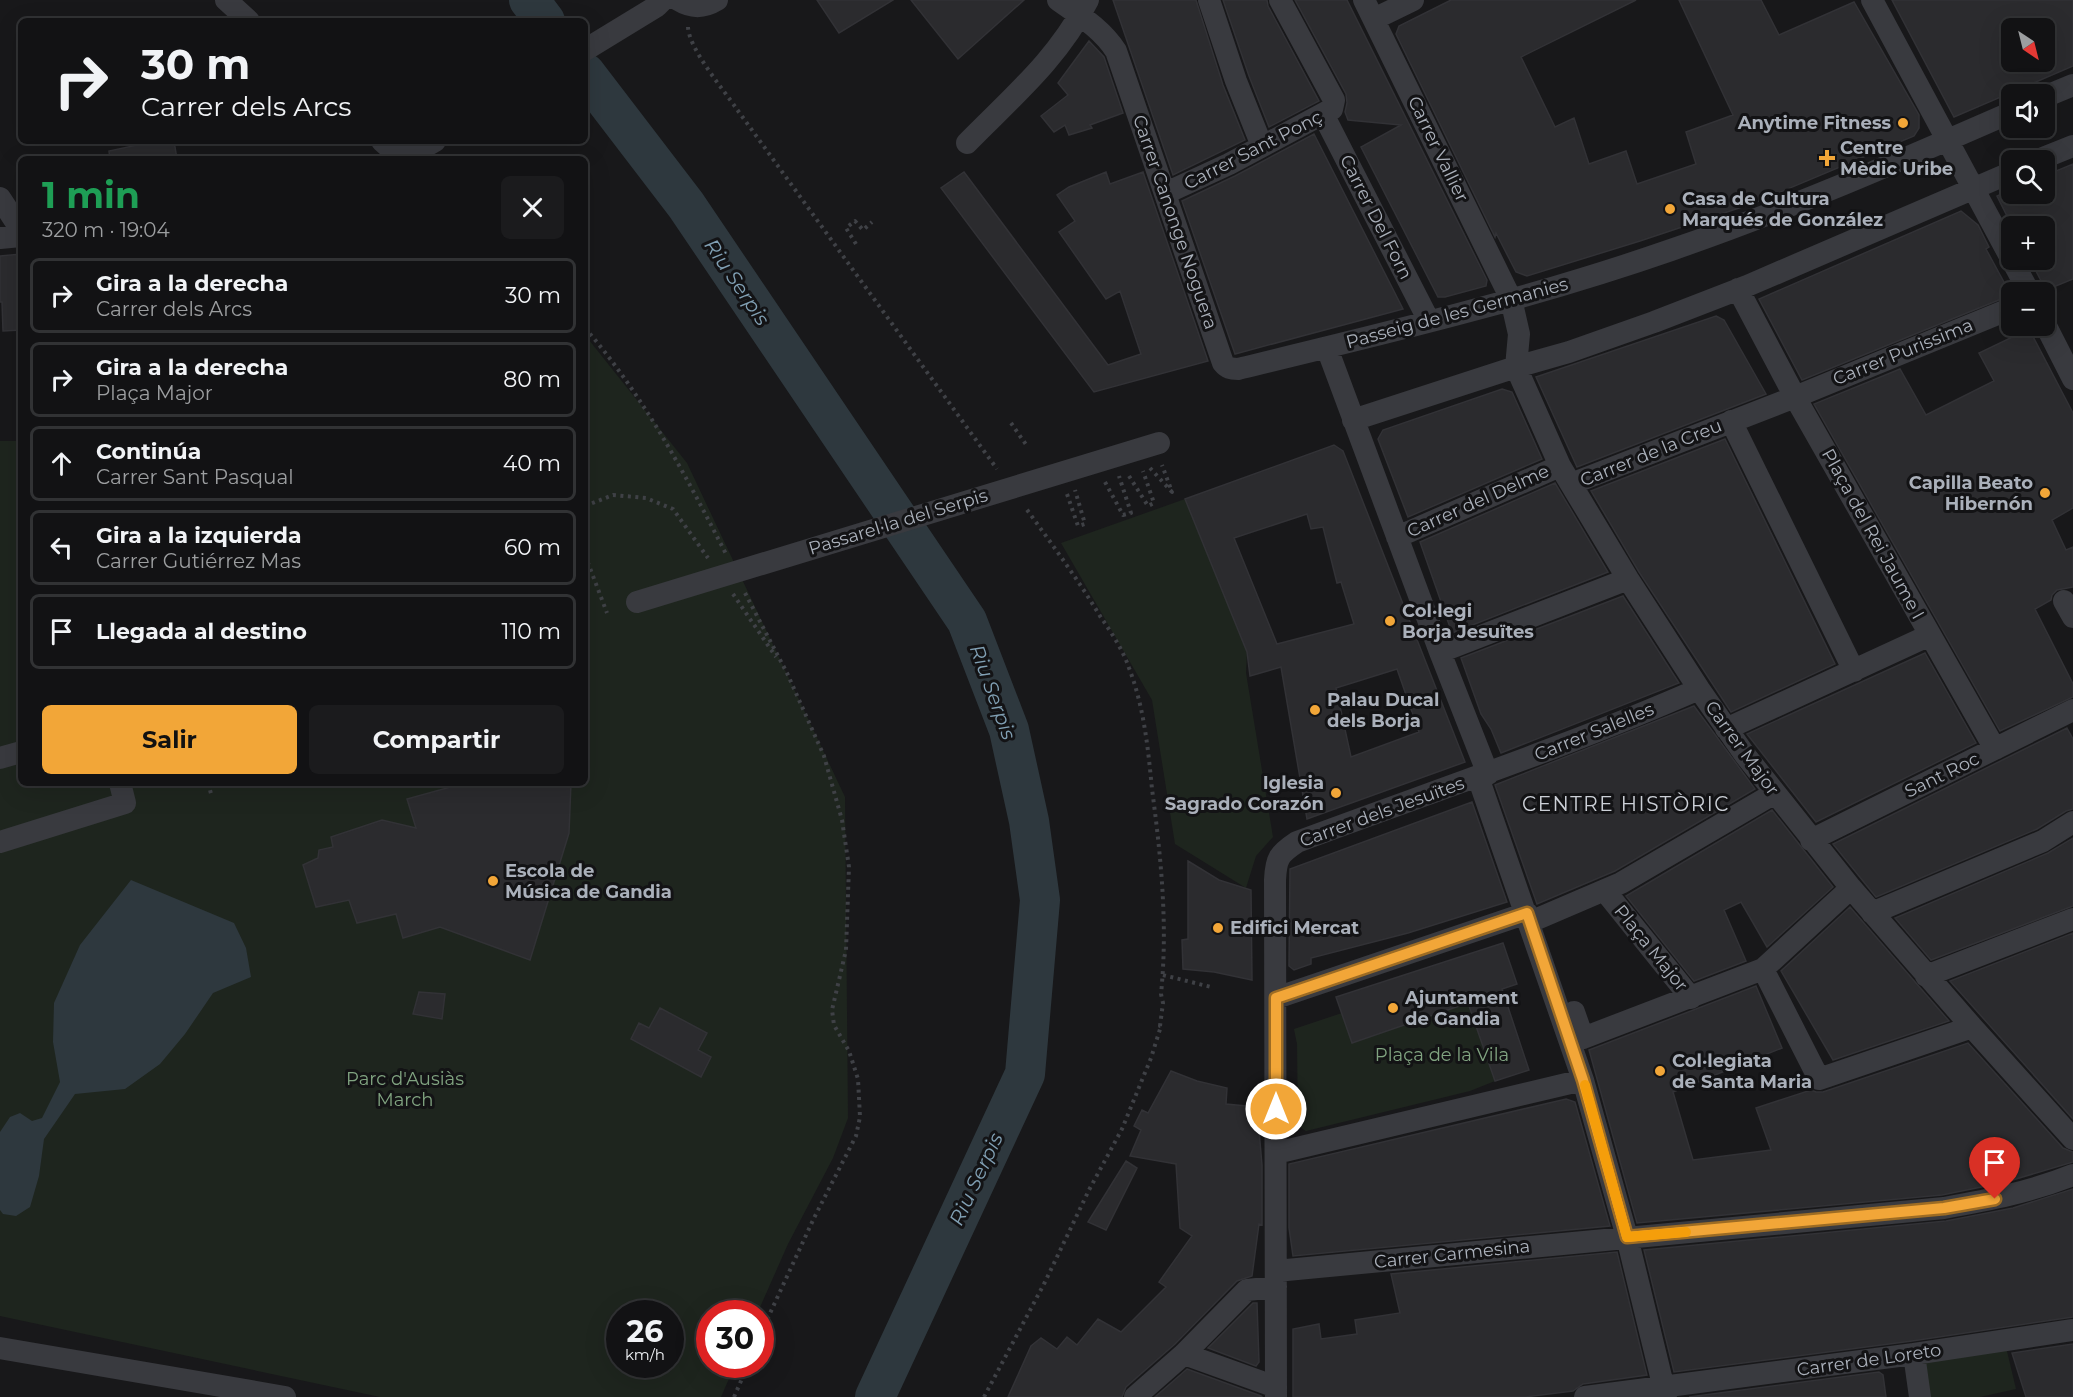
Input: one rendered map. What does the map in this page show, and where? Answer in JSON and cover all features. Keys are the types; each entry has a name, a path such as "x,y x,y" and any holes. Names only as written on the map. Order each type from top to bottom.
{"street":[{"path":"226,0 246,18"},
{"path":"588,48 671,3 703,6 717,0"},
{"name":"Carrer Canonge Noguera","path":"1058,0 1084,8 1116,51 1226,367 1238,369 1327,348"},
{"path":"1209,0 1236,81 1262,146"},
{"name":"Carrer Del Forn","path":"1280,0 1429,321"},
{"path":"1369,10 1413,0"},
{"path":"1872,0 1946,141 2024,282"},
{"path":"967,142 1045,66 1084,8"},
{"name":"Carrer Vallier","path":"1369,10 1511,299"},
{"path":"2055,93 2073,85"},
{"name":"Carrer Sant Ponç","path":"1166,193 1262,146 1328,107"},
{"name":"Passeig de les Germanies","path":"1532,918 1440,652 1327,348 1511,299 1707,238 2001,117"},
{"path":"386,144 400,156"},
{"path":"408,156 430,144"},
{"path":"2055,153 2073,146"},
{"path":"1353,420 1569,352 1738,289 2001,177"},
{"path":"0,198 18,225"},
{"path":"0,238 18,236"},
{"name":"Plaça del Rei Jaume I","path":"1726,729 1930,635 1795,397 1738,289"},
{"name":"Carrer Major","path":"1511,299 1519,333 1516,367 1565,475 1699,689 1726,729 1811,840 1926,976 2073,1138"},
{"name":"Carrer Purissima","path":"1795,397 2001,313"},
{"path":"2051,336 2073,379"},
{"path":"1795,397 1731,421 1854,671"},
{"name":"Carrer de la Creu","path":"1565,475 1731,421"},
{"name":"Passarel·la del Serpis","path":"637,602 1160,452"},
{"name":"Carrer del Delme","path":"1397,537 1565,475"},
{"path":"1440,652 1628,579"},
{"path":"1930,635 1995,749"},
{"name":"Carrer Salelles","path":"1483,775 1624,722 1699,689"},
{"name":"Sant Roc","path":"1811,840 2073,710"},
{"path":"0,758 18,753"},
{"name":"Carrer dels Jesuïtes","path":"1276,998 1275,880 1276,864 1282,851 1297,842 1483,775"},
{"path":"0,842 125,803 121,786"},
{"path":"1605,891 1775,793"},
{"path":"1872,913 2043,841 2073,822"},
{"path":"1691,998 1763,969 1851,888"},
{"name":"Plaça Major","path":"1276,998 1532,918 1605,891 1691,998 1577,1040"},
{"path":"1532,918 1577,1040 1583,1080 1627,1237 1665,1392"},
{"path":"1926,976 2073,919"},
{"path":"1763,969 1819,1079 1972,1028"},
{"path":"1184,1354 1276,1392 1276,998"},
{"path":"1276,1153 1583,1080"},
{"name":"Carrer Carmesina","path":"1135,1397 1184,1354 1247,1290 1276,1279 1627,1237 1944,1208 1995,1199 2044,1186 2073,1175"},
{"name":"Carrer de Loreto","path":"1585,1397 1665,1392 2073,1329"},
{"path":"0,1348 285,1397"},
{"path":"1914,1354 1920,1397"}],"path":[{"path":"671,3 696,49 1000,473"},
{"path":"856,244 846,228 855,221 863,230 872,222"},
{"path":"588,332 623,376 669,447 728,558"},
{"path":"1011,423 1027,446"},
{"path":"1095,482 1103,479 1123,515 1131,513 1118,474 1126,471 1148,506 1154,503 1141,466 1147,464 1172,492 1160,452"},
{"path":"1066,491 1078,526 1085,524 1075,489 1081,486"},
{"path":"984,1397 1122,1129 1161,1026 1163,1003 1161,994 1164,919 1158,832 1145,728 1137,692 1129,666 1110,632 1089,598 1021,502"},
{"path":"1028,511 1036,505"},
{"path":"588,563 607,613"},
{"path":"743,589 787,672 824,756 842,820 849,867 846,950 832,1010 834,1025 849,1052 858,1080 860,1117 856,1136 814,1218 774,1305"},
{"path":"209,786 212,797"},
{"path":"1163,975 1211,987"},
{"path":"734,1397 742,1378"}],"green space":[{"name":"Parc d'Ausiàs March","path":"588,339 687,463 845,797 848,1118 833,1158 788,1244 763,1300 696,1300 696,1378 729,1378 721,1397 380,1397 0,1316 0,441 18,441 18,786 588,786"},
{"path":"1185,499 1247,652 1246,673 1273,837 1256,856 1246,888 1175,844 1152,700 1061,543"},
{"name":"Plaça de la Vila","path":"1468,1003 1495,1081 1470,1091 1306,1131 1298,1126 1297,1044 1294,1029 1342,1013 1352,1043"},
{"path":"2006,1347 2016,1389 1980,1397 1929,1397 1924,1362"}],"shaded area":[{"path":"131,880 234,923 246,948 251,977 213,993 185,1034 160,1064 125,1089 75,1094 44,1139 39,1176 30,1207 16,1216 3,1214 0,1210 0,1132 10,1117 20,1113 32,1121 42,1118 60,1082 53,1042 54,1003 80,945"}],"building":[{"path":"817,0 893,0 839,33"},
{"path":"911,0 1024,0 958,59"},
{"path":"1113,0 1196,0 1223,85 1245,140 1173,175"},
{"path":"1223,0 1267,0 1268,6 1319,101 1269,127"},
{"path":"1295,0 1347,0 1487,280 1486,286 1438,297 1361,147 1401,125 1348,120 1345,112 1346,94"},
{"path":"1451,0 1636,0 1521,57 1555,127 1574,118 1589,164 1626,151 1637,184 1696,164 1686,132 1733,115 1679,0 1761,0 1779,35 1854,2 1919,115 1919,128 1914,136 1754,203 1527,276 1516,272 1496,233 1495,237 1396,34 1399,26"},
{"path":"1892,0 2073,0 2073,66 2031,84 2001,84 2001,97 1954,117"},
{"path":"1089,41 1104,57 1123,113 1090,125 1092,128 1069,135 1065,125 1054,132 1041,116 1068,95 1058,83"},
{"path":"1314,134 1403,309 1235,354 1182,201"},
{"path":"142,144 174,144 176,156 110,156 109,151"},
{"path":"2073,164 2073,279 2055,286 2055,282 2042,282 2035,270 2055,270 2055,216 2007,216 2001,204 2055,204 2055,171"},
{"path":"964,172 1108,365 1141,354 1120,291 1106,299 1059,232 1075,221 1057,195 1069,187 1106,172 1110,184 1143,172 1208,361 1094,392 941,188"},
{"path":"1961,211 1978,225 1989,247 1986,249 2004,282 2001,282 2001,299 1802,380 1759,299"},
{"path":"18,254 18,330 3,331 2,302 0,302 0,256"},
{"path":"1716,316 1724,320 1766,394 1577,467 1536,377"},
{"path":"2014,336 2033,336 2073,413 2073,508 2052,520 2066,550 2073,547 2073,587 2057,590 2051,600 2035,609 2073,684 2073,697 2000,731 1814,404 1900,369 1926,415 1994,381 1979,353"},
{"path":"1502,389 1512,392 1542,459 1408,517 1378,439 1383,430"},
{"path":"1725,439 1835,664 1731,712 1639,572 1591,491"},
{"path":"1334,445 1343,451 1465,762 1307,819 1281,667 1250,676 1247,652 1185,499","holes":["1307,514 1311,529 1323,527 1337,583 1341,582 1354,624 1277,644 1234,538","1397,669 1419,732 1351,757 1336,688"]},
{"path":"1555,483 1608,572 1452,633 1420,542"},
{"path":"1623,596 1679,683 1501,753 1491,729 1481,714 1461,658"},
{"path":"1925,653 1976,743 1816,822 1747,734"},
{"path":"1694,706 1755,789 1615,871 1537,904 1495,785"},
{"path":"2067,728 2073,739 2073,809 2037,829 1876,897 1833,844"},
{"name":"Escola de Música de Gandia","path":"454,786 571,786 569,833 530,960 440,927 403,938 396,914 357,923 349,900 316,907 303,865 318,858 319,850 333,847 331,837 382,820 416,828 407,799"},
{"path":"1472,802 1507,902 1408,933 1311,958 1311,964 1294,970 1289,966 1290,869"},
{"path":"1772,810 1833,887 1767,947 1741,902 1724,910 1746,961 1694,981 1626,896"},
{"path":"2073,838 2073,906 1931,960 1895,918 2048,853"},
{"path":"1188,861 1219,880 1251,890 1252,980 1214,972 1183,969 1182,940 1188,939"},
{"path":"1850,907 1949,1021 1833,1060 1781,971"},
{"path":"2073,933 2073,1119 1950,981"},
{"name":"Ajuntament de Gandia","path":"1503,943 1517,984 1502,989 1529,1070 1495,1081 1468,1003 1352,1043 1336,997"},
{"path":"1756,986 1782,1048 1673,1092 1693,1160 1771,1150 1756,1108 1811,1090 1823,1092 1968,1043 2063,1148 2073,1152 2073,1162 2006,1182 1942,1195 1637,1223 1589,1050"},
{"path":"419,992 445,994 442,1019 413,1014"},
{"path":"660,1008 707,1033 698,1050 711,1057 701,1077 631,1039 639,1023 649,1028"},
{"path":"1171,1071 1197,1081 1227,1088 1226,1104 1257,1107 1262,1165 1262,1225 1259,1224 1252,1276 1237,1281 1175,1344 1126,1387 1122,1397 1008,1397 1031,1346 1041,1338 1057,1349 1067,1337 1077,1345 1098,1319 1121,1332 1166,1287 1159,1282 1192,1236 1180,1228 1176,1164 1130,1156 1141,1130 1134,1126 1142,1110 1148,1113"},
{"path":"1566,1099 1575,1102 1610,1226 1293,1256 1289,1228 1289,1164"},
{"path":"1126,1161 1137,1168 1106,1230 1088,1222"},
{"path":"2073,1189 2073,1317 1674,1372 1644,1250 1946,1221 2013,1208"},
{"path":"1617,1252 1647,1375 1583,1384 1573,1391 1525,1397 1293,1397 1293,1329 1319,1324 1321,1339 1357,1334 1355,1320 1400,1313 1391,1274"},
{"path":"1253,1303 1257,1303 1259,1362 1256,1366 1208,1348"},
{"path":"2073,1344 2073,1397 2026,1397 2012,1353"},
{"path":"1187,1369 1261,1396 1262,1397 1155,1397"},
{"path":"1879,1372 1883,1375 1886,1397 1689,1397"}],"waterway":[{"name":"Riu Serpis","path":"529,0 543,18"},
{"name":"Riu Serpis","path":"588,77 686,205 967,621 1009,730 1029,821 1040,900 1025,1074 875,1397"}],"slow traffic":[{"path":"1585,1085 1627,1237 1686,1232"}],"place":[{"name":"Anytime Fitness","path":"1903,123"},
{"name":"Centre Mèdic Uribe","path":"1827,158"},
{"name":"Casa de Cultura Marqués de González","path":"1670,209"},
{"name":"Capilla Beato Hibernón","path":"2045,493"},
{"name":"Col·legi Borja Jesuïtes","path":"1390,621"},
{"name":"Palau Ducal dels Borja","path":"1315,710"},
{"name":"Iglesia Sagrado Corazón","path":"1336,793"},
{"name":"Escola de Música de Gandia","path":"493,881"},
{"name":"Edifici Mercat","path":"1218,928"},
{"name":"Ajuntament de Gandia","path":"1393,1008"},
{"name":"Col·legiata de Santa Maria","path":"1660,1071"}],"district":[{"name":"CENTRE HISTÒRIC","path":"1626,804"}],"route":[{"path":"1276,1109 1276,998 1527,913 1583,1080 1627,1237 1944,1208 1995,1199"}]}
